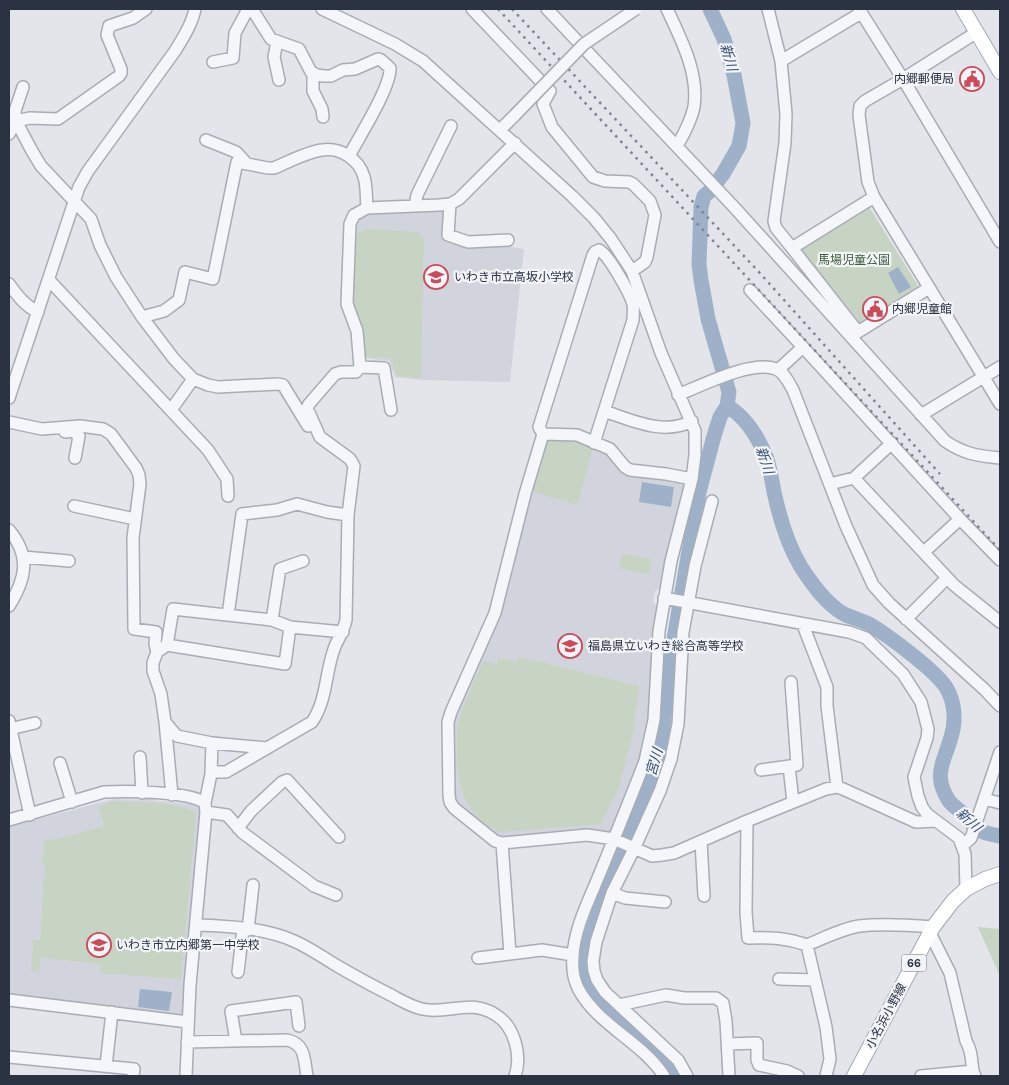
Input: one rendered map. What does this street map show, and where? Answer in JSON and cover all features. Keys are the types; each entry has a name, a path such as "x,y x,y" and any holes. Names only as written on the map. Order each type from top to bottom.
{"main road":[{"path":"963,9 1000,72"},
{"name":"小名浜小野線","path":"854,1076 932,930 953,901 966,889 1000,874"}],"street":[{"path":"12,119 58,119 119,76 121,69 107,35 107,30 109,26 133,18 146,9"},
{"path":"9,398 79,187 88,171 175,51 186,32 195,9"},
{"path":"213,62 233,58 235,33 248,9"},
{"path":"252,9 271,39 299,49 305,63 317,76 330,76 342,70 355,69 378,59 390,68 383,93 349,156"},
{"path":"322,9 409,51 500,130 594,218 611,239 632,271 661,353 692,421 695,431 695,460 676,540 667,599 659,631 656,692 651,738 645,761 616,840 580,923 573,955 573,972 579,990 597,1013 651,1060 664,1076"},
{"path":"472,9 550,91 543,104 552,127 593,177 605,181 633,184 650,201 655,215 647,257 645,262 632,271"},
{"path":"547,9 855,334"},
{"path":"500,130 584,44 636,9"},
{"path":"668,9 686,50 694,92 694,107 680,150"},
{"path":"768,9 781,61 786,114 786,143 774,221 776,228 855,334 921,416 946,441 957,449 970,455 1000,458"},
{"path":"781,61 860,11 903,79 1000,242"},
{"path":"977,32 865,101 860,106 859,115 868,182 874,197 1000,404"},
{"path":"278,42 274,57 279,80"},
{"path":"313,73 314,91 324,117"},
{"path":"9,134 23,87"},
{"path":"12,119 41,166 91,219 100,245 116,277 142,317 174,359 193,378 208,385 283,385 310,428 353,463 354,474 348,515 346,620 343,632 334,649 324,696 318,714 312,722 226,772 214,772 211,774"},
{"path":"415,206 416,195 451,126"},
{"path":"206,140 236,152 247,164"},
{"path":"320,437 309,412 309,404 335,374 356,372 360,367 357,331 347,304 350,224 354,215 367,208 450,204 459,199 515,144"},
{"path":"142,317 164,311 179,300 185,272 213,279 238,162 274,168 320,150 338,151 349,156 362,170 365,178 367,208"},
{"path":"792,248 874,197"},
{"path":"450,204 448,235 468,242 508,240"},
{"path":"543,434 538,427 595,252 599,250 605,254 633,304 633,320 594,442"},
{"path":"49,280 208,450 227,479 228,496"},
{"path":"9,284 20,299 38,312"},
{"path":"855,334 929,288"},
{"path":"750,290 1000,560"},
{"path":"633,320 649,316"},
{"path":"778,370 803,347"},
{"path":"681,394 741,370 757,366 778,370 786,378 793,390 846,526 873,585 906,619 985,690 1000,706"},
{"path":"360,367 384,368 391,410"},
{"path":"921,416 1000,367"},
{"path":"171,410 193,378"},
{"path":"604,411 653,427 685,425 692,421"},
{"path":"9,422 48,430 62,427 86,426 103,429 111,434 136,468 140,484 133,538 134,629 156,632 155,644 162,649 284,664 290,627"},
{"path":"48,430 52,434 73,431 77,433 75,458"},
{"path":"543,434 577,435 594,442 610,449 625,467 630,470 692,479"},
{"path":"543,434 525,494 496,613 448,722 450,802 454,808 495,841 587,835 616,840 652,856 674,853 792,802 836,787 916,822 936,821"},
{"path":"830,484 854,478 892,443"},
{"path":"854,478 947,578 1000,622"},
{"path":"686,1076 678,1060 605,992 597,980 593,961 601,921 612,893 660,791 671,759 677,735 683,632 687,603 694,566 712,501"},
{"path":"228,615 242,514 277,510 297,504 348,515"},
{"path":"74,506 135,519"},
{"path":"924,552 960,519"},
{"path":"9,530 18,541 23,557 21,580 9,606"},
{"path":"23,557 69,561"},
{"path":"272,620 280,569 303,561"},
{"path":"906,619 947,578"},
{"path":"667,599 849,632 866,638 903,674 921,702 928,729 927,738 914,777 916,787 922,807 936,821 960,838 965,854 966,889"},
{"path":"172,795 165,722 160,694 153,671 153,663 162,649 173,609 272,620 290,627 343,632"},
{"path":"802,625 827,687 836,787"},
{"path":"760,770 796,764 791,682"},
{"path":"30,815 10,725 35,722"},
{"path":"165,722 177,736 212,743 267,748"},
{"path":"186,1076 188,1022 206,807 211,774 212,743"},
{"path":"963,845 971,838 973,833 1000,752"},
{"path":"140,757 142,793"},
{"path":"60,763 72,802"},
{"path":"790,766 788,766 792,802"},
{"path":"238,828 251,811 282,782 287,780 339,837"},
{"path":"9,820 104,792 194,797 206,807 227,815 238,828 314,886 336,895"},
{"path":"984,800 1000,803"},
{"path":"747,821 746,912 748,938 788,939 807,945 832,934 858,926 910,925 932,930 950,973 966,1041 972,1050 971,1060 974,1073 921,1076"},
{"path":"701,841 704,896"},
{"path":"502,842 510,954"},
{"path":"238,972 253,885"},
{"path":"612,893 626,898 665,902"},
{"path":"196,925 277,934 296,941 349,973 411,1006 435,1011 467,1006 488,1011 498,1016 510,1029 514,1038 518,1065 514,1076"},
{"path":"807,945 826,1027 830,1059 826,1076"},
{"path":"478,958 542,950 573,955"},
{"path":"779,979 815,980"},
{"path":"619,1005 666,995 684,998 716,998 723,1003 728,1044 729,1076"},
{"path":"9,1000 188,1022"},
{"path":"236,1042 231,1011 296,1002 299,1026"},
{"path":"106,1066 112,1012"},
{"path":"187,1042 287,1040 295,1042 302,1051 307,1076"},
{"path":"728,1044 757,1043 757,1060 759,1065 787,1071 798,1076"},
{"path":"9,1057 134,1069 133,1076"},
{"path":"651,1060 659,1076"}],"shaded area":[{"name":"いわき市立高坂小学校","path":"442,211 446,216 444,235 524,249 510,382 423,380 395,377 389,361 364,358 351,304 354,222 361,215"},
{"name":"福島県立いわき総合高等学校","path":"549,435 571,438 609,453 616,463 688,482 663,586 655,591 653,601 658,608 653,691 647,738 632,786 609,833 496,838 453,800 453,717 500,617 529,495 543,446"},
{"name":"いわき市立内郷第一中学校","path":"113,799 149,800 196,805 201,812 182,1018 9,996 9,827"}],"green space":[{"name":"馬場児童公園","path":"866,202 922,292 858,332 792,248"},
{"path":"369,229 417,232 424,238 421,378 397,376 390,358 366,357 363,333 353,304 357,233"},
{"path":"548,441 570,441 593,448 577,505 533,491"},
{"path":"622,554 651,559 649,574 619,568"},
{"path":"519,657 639,686 633,733 618,790 601,824 501,832 479,819 471,810 461,788 457,763 459,719 483,661 497,664 499,658 517,661"},
{"name":"いわき市立内郷第一中学校","path":"113,801 169,804 196,814 181,979 100,973 101,964 41,958 39,973 31,972 33,940 40,940 45,865 42,863 45,840 58,839 104,826 99,807"},
{"path":"978,927 1000,929 1000,976"}],"water":[{"path":"898,267 911,287 899,294 888,273"},
{"path":"642,482 674,487 671,507 639,502"},
{"path":"140,989 172,992 169,1011 138,1007"}],"waterway":[{"name":"宮川","path":"676,1076 672,1064 648,1040 611,1012 587,982 583,959 607,887 657,762 672,651 699,492 720,417 727,406 729,392 708,319 701,280 699,264 701,207 704,196 723,174 739,146 743,123 734,75 724,39 710,9"},
{"name":"新川","path":"727,406 746,422 764,451 779,514 789,542 801,567 815,587 837,610 869,624 911,654 933,673 947,689 952,700 954,719 953,731 940,776 944,792 950,802 977,828 986,833 1000,836"}],"railway":[{"path":"498,9 1000,550"},
{"path":"512,9 758,271 940,474"}],"place":[{"name":"内郷郵便局","path":"972,79"},
{"name":"いわき市立高坂小学校","path":"436,277"},
{"name":"内郷児童館","path":"875,309"},
{"name":"福島県立いわき総合高等学校","path":"570,646"},
{"name":"いわき市立内郷第一中学校","path":"99,945"}]}
